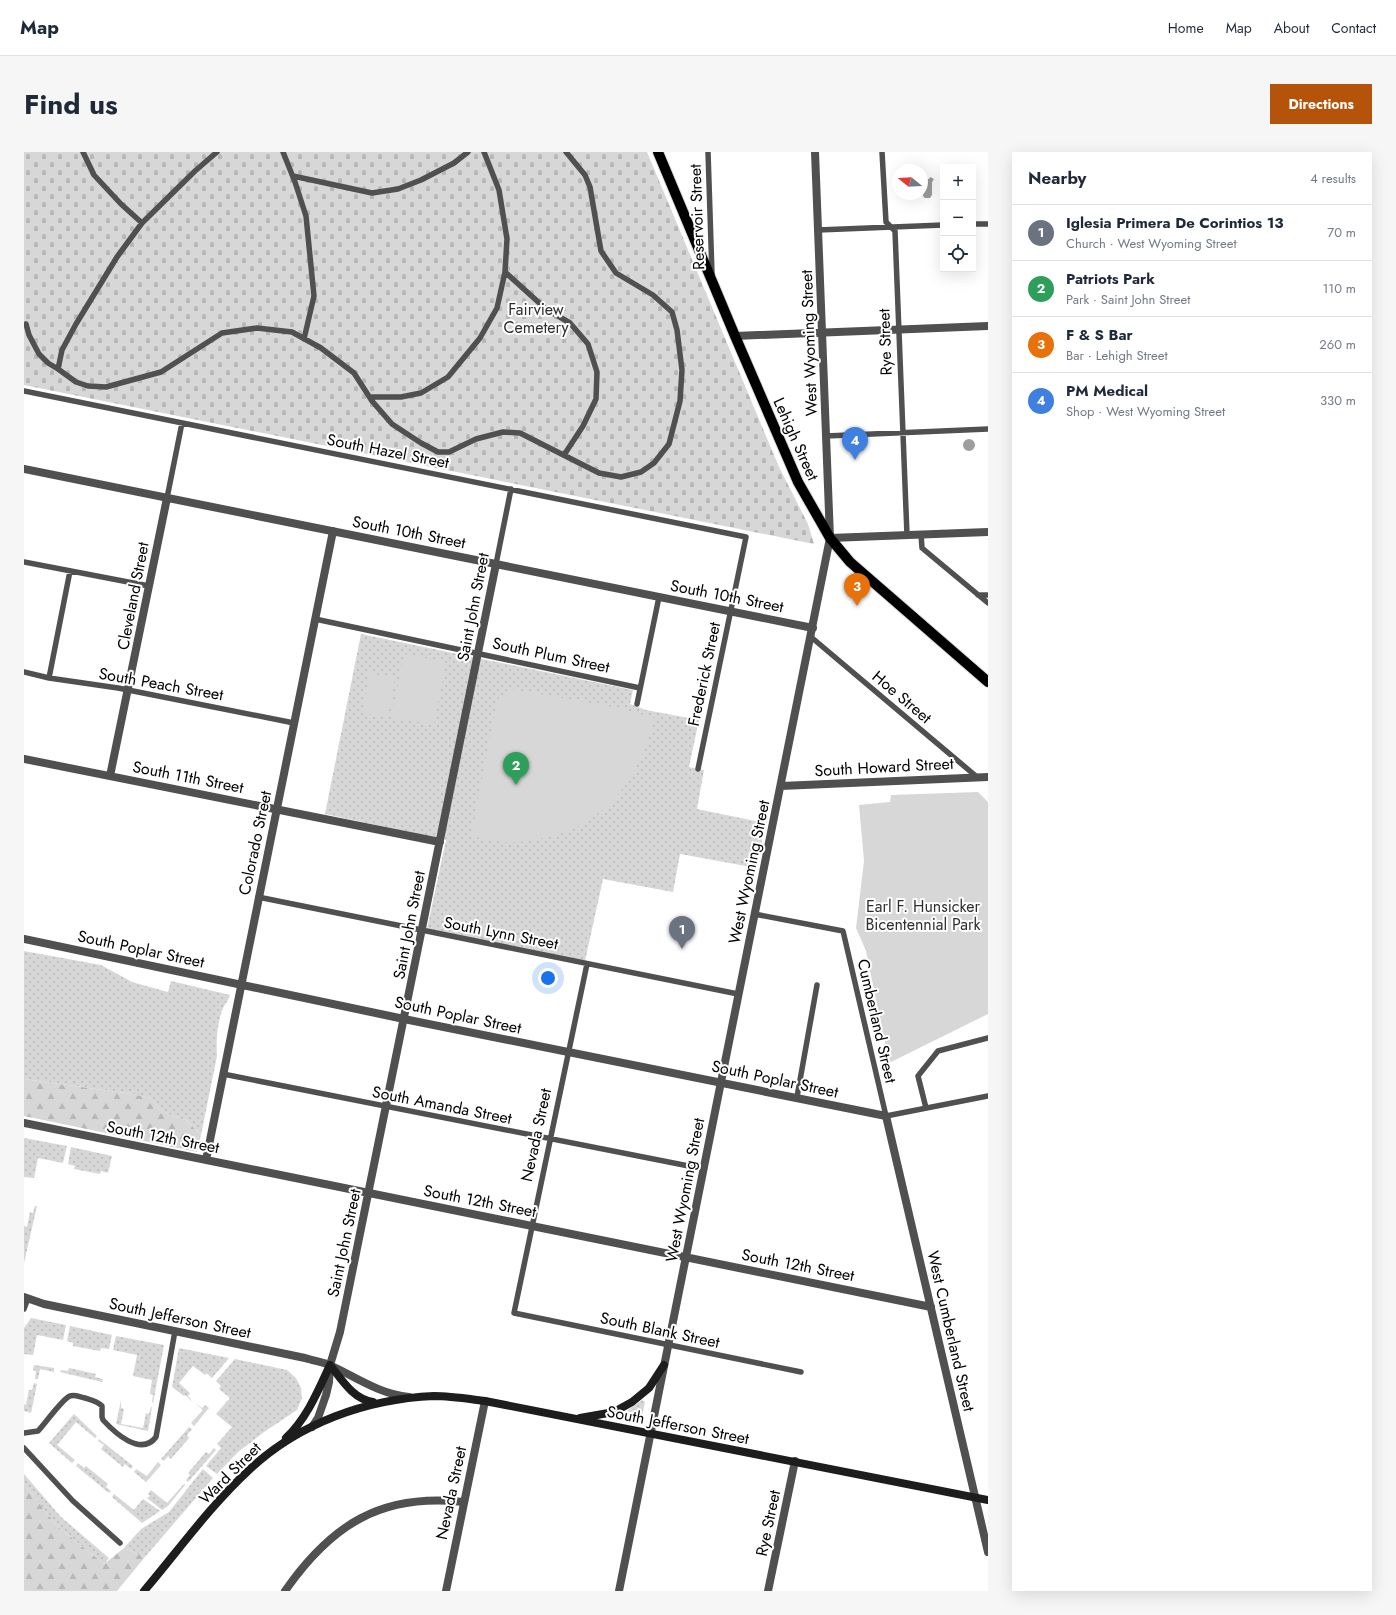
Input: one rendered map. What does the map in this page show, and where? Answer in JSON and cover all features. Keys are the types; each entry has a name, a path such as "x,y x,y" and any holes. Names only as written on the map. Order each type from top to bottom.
{"main road":[{"name":"Lehigh Street","path":"658,152 798,482 830,538 854,566 988,682"},
{"path":"275,1448 300,1423 312,1403 330,1365 359,1399 380,1403"},
{"path":"574,1419 614,1412 632,1402 649,1388 664,1365"},
{"name":"South Jefferson Street","path":"361,1407 414,1398 436,1396 485,1401 988,1500"},
{"name":"Ward Street","path":"144,1591 223,1498 249,1470 275,1448 312,1426 361,1407"}],"street":[{"name":"West Wyoming Street","path":"619,1591 830,538 815,152"},
{"path":"735,336 988,326"},
{"name":"South 10th Street","path":"24,469 659,597 730,612 812,632"},
{"name":"Cleveland Street","path":"110,776 167,498"},
{"name":"Colorado Street","path":"206,1160 240,984 333,531"},
{"path":"830,538 988,532"},
{"name":"Saint John Street","path":"312,1426 318,1418 326,1395 329,1382 330,1365 340,1332 496,564"},
{"name":"South 11th Street","path":"24,759 440,842"},
{"name":"South Howard Street","path":"781,786 988,777"},
{"name":"South Poplar Street","path":"24,939 404,1019 886,1116"},
{"name":"West Cumberland Street","path":"886,1116 988,1552"},
{"name":"South 12th Street","path":"24,1123 931,1307"},
{"name":"South Jefferson Street","path":"26,1298 44,1304 286,1354 330,1365 370,1386 388,1393 414,1398"},
{"name":"Nevada Street","path":"446,1591 463,1502 485,1401"},
{"name":"Rye Street","path":"768,1591 795,1461"},
{"path":"285,1591 315,1553 338,1533 368,1514 395,1504 418,1501 441,1500 463,1502"}],"lane":[{"path":"83,152 94,175 121,204 142,223"},
{"path":"58,368 62,350 116,258 142,223 195,171 217,152"},
{"path":"283,152 293,176 306,216 314,296 304,338"},
{"path":"293,176 372,193 398,189 421,180 454,163 468,152"},
{"path":"370,397 401,397 421,393 448,377 480,338 496,308 505,272 507,239 498,190 484,152"},
{"path":"26,324 29,335 39,354 48,363 58,368 76,382 88,386 106,387 161,372 222,333 257,328 292,332 321,348 354,373 370,397 392,424 438,452 449,452 476,439 503,432 520,433 599,473 621,477 641,472 654,463 668,444 680,400 682,370 677,330 672,312 653,295 616,273 601,251 590,187 585,174 566,152"},
{"name":"Reservoir Street","path":"708,152 712,281"},
{"name":"Rye Street","path":"882,152 886,222 895,231 907,535"},
{"path":"976,224 988,224"},
{"path":"818,230 940,225"},
{"path":"505,272 546,309 570,323 588,344 597,372 596,399 583,426 564,455"},
{"name":"South Hazel Street","path":"24,391 746,537"},
{"name":"Cleveland Street","path":"167,498 182,423"},
{"path":"826,436 988,430"},
{"name":"Saint John Street","path":"496,564 511,490"},
{"path":"921,534 922,548 988,604"},
{"name":"Frederick Street","path":"698,769 746,537"},
{"path":"24,562 149,586"},
{"path":"49,678 70,571"},
{"path":"978,595 988,595"},
{"path":"637,704 659,597"},
{"name":"South Plum Street","path":"315,619 478,652 640,688"},
{"name":"Hoe Street","path":"812,632 977,777"},
{"name":"South Peach Street","path":"24,672 49,678 128,690 294,723"},
{"name":"South Lynn Street","path":"258,897 738,994"},
{"name":"Cumberland Street","path":"754,914 843,931 886,1116"},
{"name":"Nevada Street","path":"514,1313 587,964"},
{"path":"797,1097 818,985"},
{"path":"926,1108 918,1076 938,1051 988,1038"},
{"name":"South Amanda Street","path":"223,1074 550,1140 704,1169"},
{"path":"886,1116 988,1096"},
{"path":"24,1309 26,1298"},
{"name":"South Blank Street","path":"514,1313 801,1372"},
{"path":"24,1433 38,1431 64,1400 69,1396 75,1396 95,1401 100,1404 102,1406 103,1420 123,1438 139,1445 152,1443 156,1437 175,1331"},
{"path":"24,1448 73,1501 120,1543"}],"green space":[{"name":"Fairview Cemetery","path":"24,152 647,152 779,467 808,524 814,544 24,385"},
{"path":"361,634 633,690 630,704 646,710 699,720 689,767 704,770 697,809 765,823 757,868 680,854 673,892 603,879 585,961 427,929 446,840 325,814"},
{"path":"404,654 446,662 434,724 391,718"},
{"path":"369,673 395,678 388,718 362,713"},
{"path":"511,689 619,708 655,718 640,760 630,779 617,796 603,810 586,822 566,832 519,842 496,841 471,836 497,699"},
{"name":"Earl F. Hunsicker Bicentennial Park","path":"978,792 988,802 988,1014 889,1063 866,951 856,928 864,861 859,805 890,802 891,795"},
{"path":"24,951 101,965 132,982 168,992 171,981 230,995 224,1006 218,1024 217,1056 201,1135 186,1120 172,1116 159,1109 151,1098 24,1079"},
{"path":"24,1079 151,1098 159,1109 172,1116 186,1120 201,1135 197,1152 24,1116"},
{"path":"24,1138 67,1146 63,1163 38,1158 34,1178 24,1177"},
{"path":"71,1147 112,1156 108,1173 101,1171 100,1174 74,1169 75,1166 68,1164"},
{"path":"35,1206 37,1206 24,1263 24,1226 27,1227 30,1212 33,1213"},
{"path":"31,1318 66,1325 63,1340 37,1335 33,1355 24,1354 24,1328"},
{"path":"70,1326 112,1335 109,1349 101,1348 100,1351 73,1346 73,1343 67,1341"},
{"path":"116,1336 164,1345 153,1403 153,1395 150,1394 152,1380 133,1376 137,1355 113,1350"},
{"path":"179,1348 229,1358 212,1378 206,1373 205,1375 193,1366 179,1383 190,1393 188,1396 193,1402 172,1387"},
{"path":"235,1359 287,1370 296,1378 301,1388 302,1398 297,1410 264,1432 238,1452 217,1474 206,1466 221,1448 217,1444 232,1427 216,1414 230,1398 219,1389 221,1386 216,1381"},
{"path":"34,1365 54,1368 54,1372 40,1369 38,1379 35,1379 36,1371 33,1370"},
{"path":"69,1368 96,1374 95,1377 103,1379 102,1382 60,1372 61,1370 68,1371"},
{"path":"34,1383 37,1384 31,1413 24,1411 24,1404 26,1405 29,1390 32,1390"},
{"path":"121,1400 121,1408 124,1409 121,1424 143,1428 146,1413 149,1414 152,1407 148,1431 116,1424"},
{"path":"642,1400 645,1402 642,1416 626,1413 628,1410"},
{"path":"195,1403 202,1408 205,1405 209,1408 194,1426 191,1423 203,1410"},
{"path":"74,1414 97,1436 95,1438 76,1422 57,1445 75,1460 72,1463 49,1443"},
{"path":"189,1427 192,1429 187,1435 189,1438 171,1459 168,1456 164,1461 161,1459"},
{"path":"99,1439 133,1466 131,1469 125,1464 123,1467 101,1449 104,1445 98,1441"},
{"path":"214,1448 216,1450 188,1482 186,1480 190,1475 188,1473 206,1452 209,1454"},
{"path":"158,1462 161,1465 146,1482 134,1472 136,1469 147,1476"},
{"path":"78,1463 84,1468 86,1466 108,1484 106,1487 111,1491 109,1493 76,1466"},
{"path":"203,1469 213,1478 145,1557 124,1548 141,1529 169,1512"},
{"path":"24,1474 61,1517 109,1558 104,1564 57,1526 24,1484"},
{"path":"24,1484 57,1526 104,1564 124,1548 145,1557 117,1591 24,1591"},
{"path":"184,1484 185,1485 168,1506 162,1510 147,1498 150,1496 148,1494 151,1490 167,1503"},
{"path":"114,1494 134,1510 143,1499 160,1511 142,1523 112,1497"}],"shaded area":[{"path":"930,177 934,179 932,182 932,195 928,198 928,179"},
{"path":"971,439 974,440 974,450 967,451 964,450 963,443 964,440"}],"place":[{"name":"PM Medical","path":"855,460"},
{"name":"F & S Bar","path":"857,606"},
{"name":"Patriots Park","path":"516,785"},
{"name":"Iglesia Primera De Corintios 13","path":"682,949"}]}
